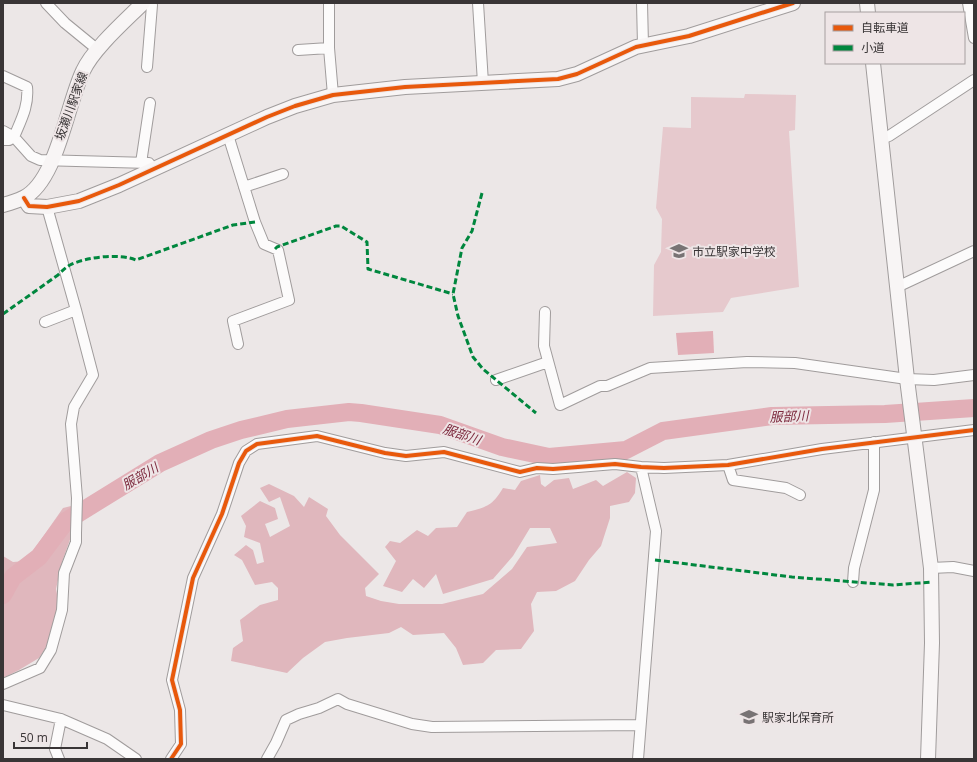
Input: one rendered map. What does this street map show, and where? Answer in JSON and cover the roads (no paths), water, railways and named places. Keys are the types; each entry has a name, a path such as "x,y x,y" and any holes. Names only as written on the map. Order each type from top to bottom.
{"street":[{"path":"46,3 65,23 98,50"},
{"name":"坂瀬川駅家線","path":"3,205 24,198 34,190 42,180 53,160 83,71 98,50 143,3"},
{"path":"147,67 152,5 150,3"},
{"path":"329,3 329,48 333,95"},
{"path":"478,3 482,83"},
{"path":"642,3 643,45"},
{"path":"24,198 30,206 47,207 79,201 147,166 228,135 295,106 333,95 405,87 558,79 577,74 636,47 689,36 793,3"},
{"path":"968,3 974,38"},
{"path":"298,50 329,48"},
{"path":"873,64 909,397 931,568 932,643 928,759"},
{"path":"3,76 27,86 28,96 26,110 14,138 3,140"},
{"path":"881,139 889,136 974,80"},
{"path":"147,166 150,103"},
{"path":"3,131 14,138 31,156 40,160 147,166"},
{"path":"228,135 255,222 264,244 278,250 289,300 233,321 238,344"},
{"path":"244,187 283,174"},
{"path":"3,684 40,668 51,650 62,610 64,573 76,542 77,498 71,424 74,407 93,375 47,207"},
{"path":"897,287 974,251"},
{"path":"45,322 76,310"},
{"path":"545,312 544,346 560,405 600,386 606,386 650,368 747,362 796,363 907,379 934,380 974,375"},
{"path":"496,380 548,362"},
{"path":"171,759 181,744 180,710 172,680 193,578 222,514 239,463 246,451 257,444 317,436 385,453 406,456 444,452 520,472 537,468 553,469 614,464 641,467 728,465 822,448 874,442 913,430 974,430"},
{"path":"853,582 854,568 874,490 874,442"},
{"path":"728,465 733,480 786,488 800,495"},
{"path":"638,759 656,531 641,467"},
{"path":"931,568 953,567 974,571"},
{"path":"267,759 286,720 299,714 320,708 338,699 347,704 412,724 432,727 640,724"},
{"path":"3,705 61,719 107,739 136,759"},
{"path":"60,759 55,749 61,719"}],"waterway":[{"name":"服部川","path":"3,595 13,577 39,557 66,521 160,463 211,440 241,430 287,419 349,412 361,413 440,425 502,447 549,457 626,450 663,431 772,416 885,414 974,408"},
{"path":"626,450 626,463"}],"place":[{"name":"市立駅家中学校","path":"679,251"},
{"name":"駅家北保育所","path":"749,717"}]}
